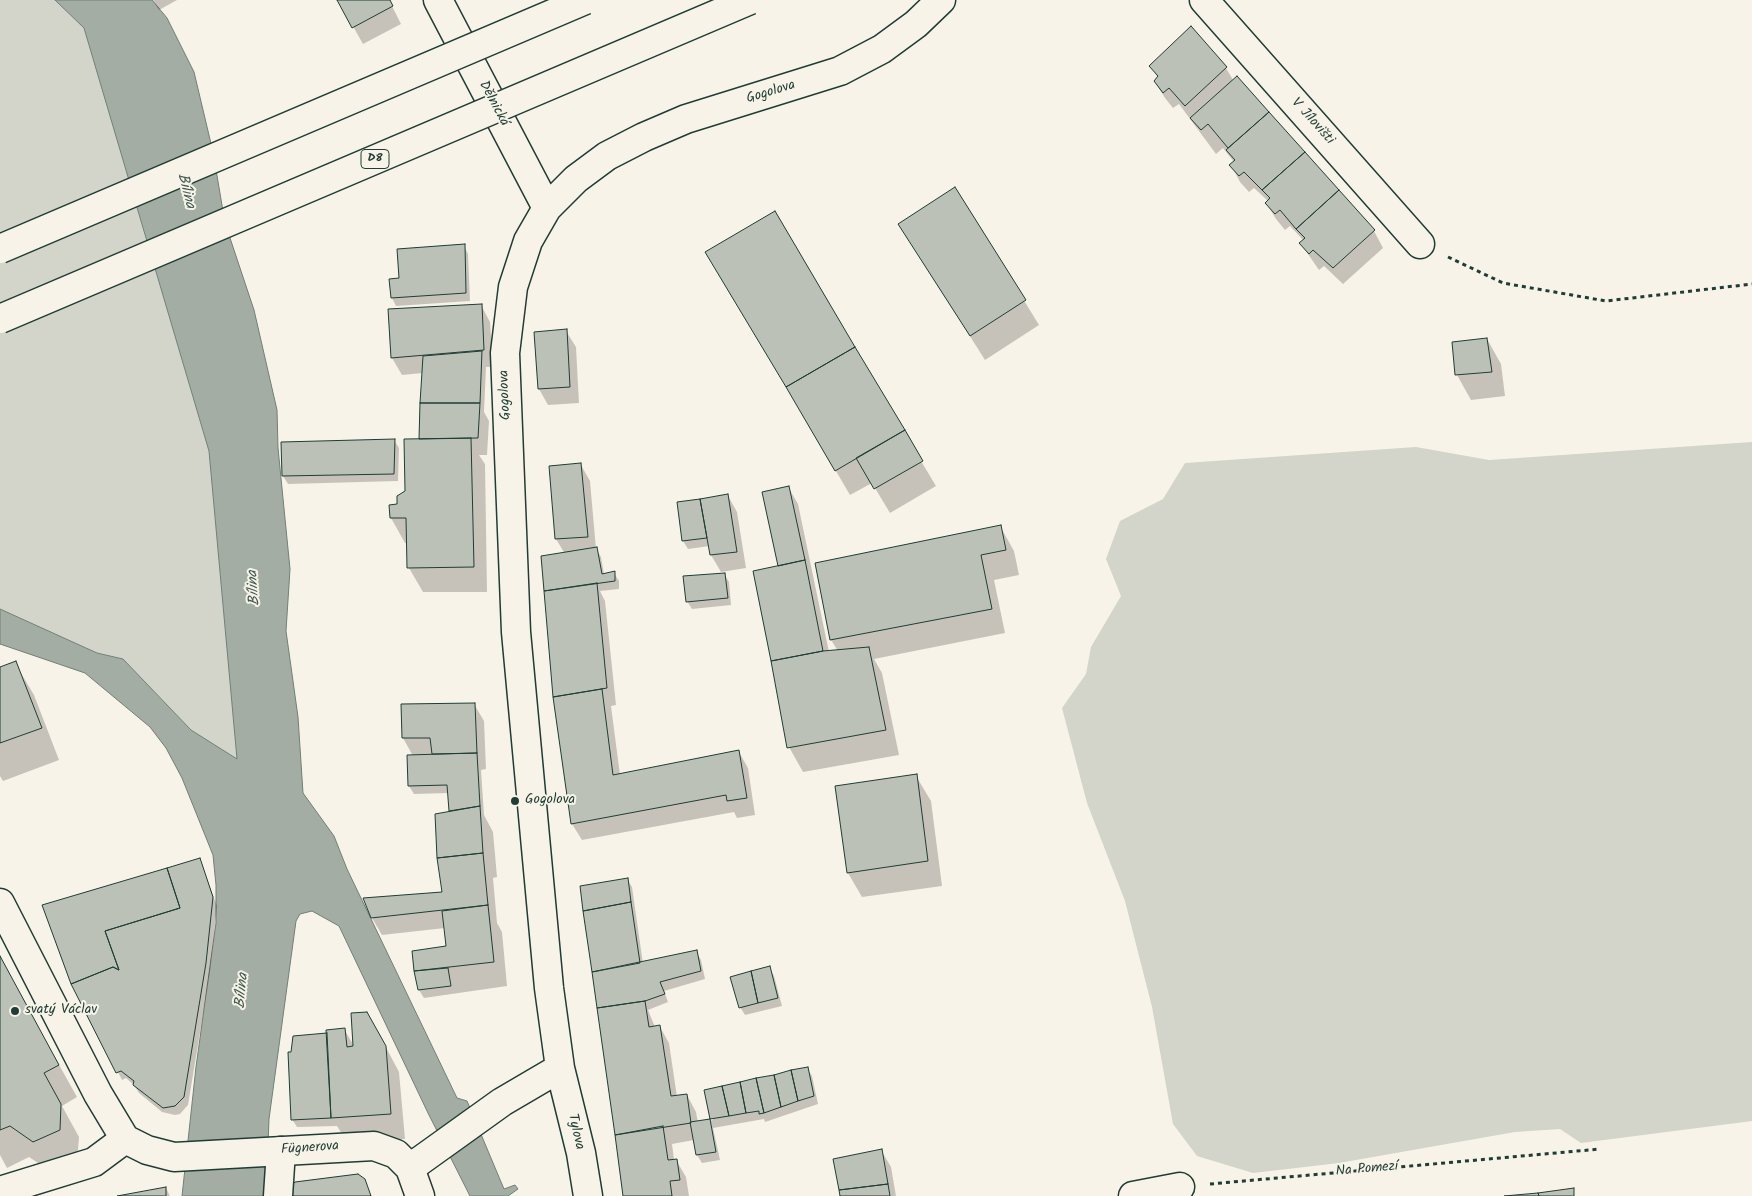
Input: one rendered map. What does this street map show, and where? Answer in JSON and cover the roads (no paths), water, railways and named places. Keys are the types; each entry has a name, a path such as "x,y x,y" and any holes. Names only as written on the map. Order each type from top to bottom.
{"main road":[{"name":"Dělnická","path":"438,0 547,208"},
{"path":"0,249 585,0"},
{"name":"D8","path":"0,319 750,0"},
{"name":"Gogolova","path":"560,1068 549,988 516,632 505,353 513,287 528,242 547,208 576,179 607,156 644,137 686,119 840,70 882,49 916,24 941,0"},
{"name":"V Jílovišti","path":"1204,0 1420,244"},
{"path":"0,903 98,1094 125,1140 94,1162 0,1191"},
{"path":"420,1196 410,1168 502,1102 560,1068"},
{"name":"Tylova","path":"560,1068 581,1154 588,1196"},
{"name":"Fügnerova","path":"125,1140 147,1150 174,1157 374,1146 396,1154 410,1168"},
{"path":"278,1196 281,1151"},
{"path":"1133,1196 1180,1187"}],"water":[{"name":"Bílina","path":"55,0 152,0 167,18 194,72 213,152 225,223 254,310 277,410 278,448 290,569 286,631 298,717 303,793 334,836 347,869 457,1098 467,1101 504,1189 515,1185 518,1189 508,1196 470,1196 428,1113 339,926 312,911 300,914 296,921 269,1119 266,1196 182,1196 196,1067 216,923 216,885 213,855 182,778 166,748 150,727 85,673 0,644 0,609 97,653 123,659 191,730 237,759 209,451 84,28"}],"place":[{"name":"Gogolova","path":"515,801"},
{"name":"svatý Václav","path":"15,1011"}]}
